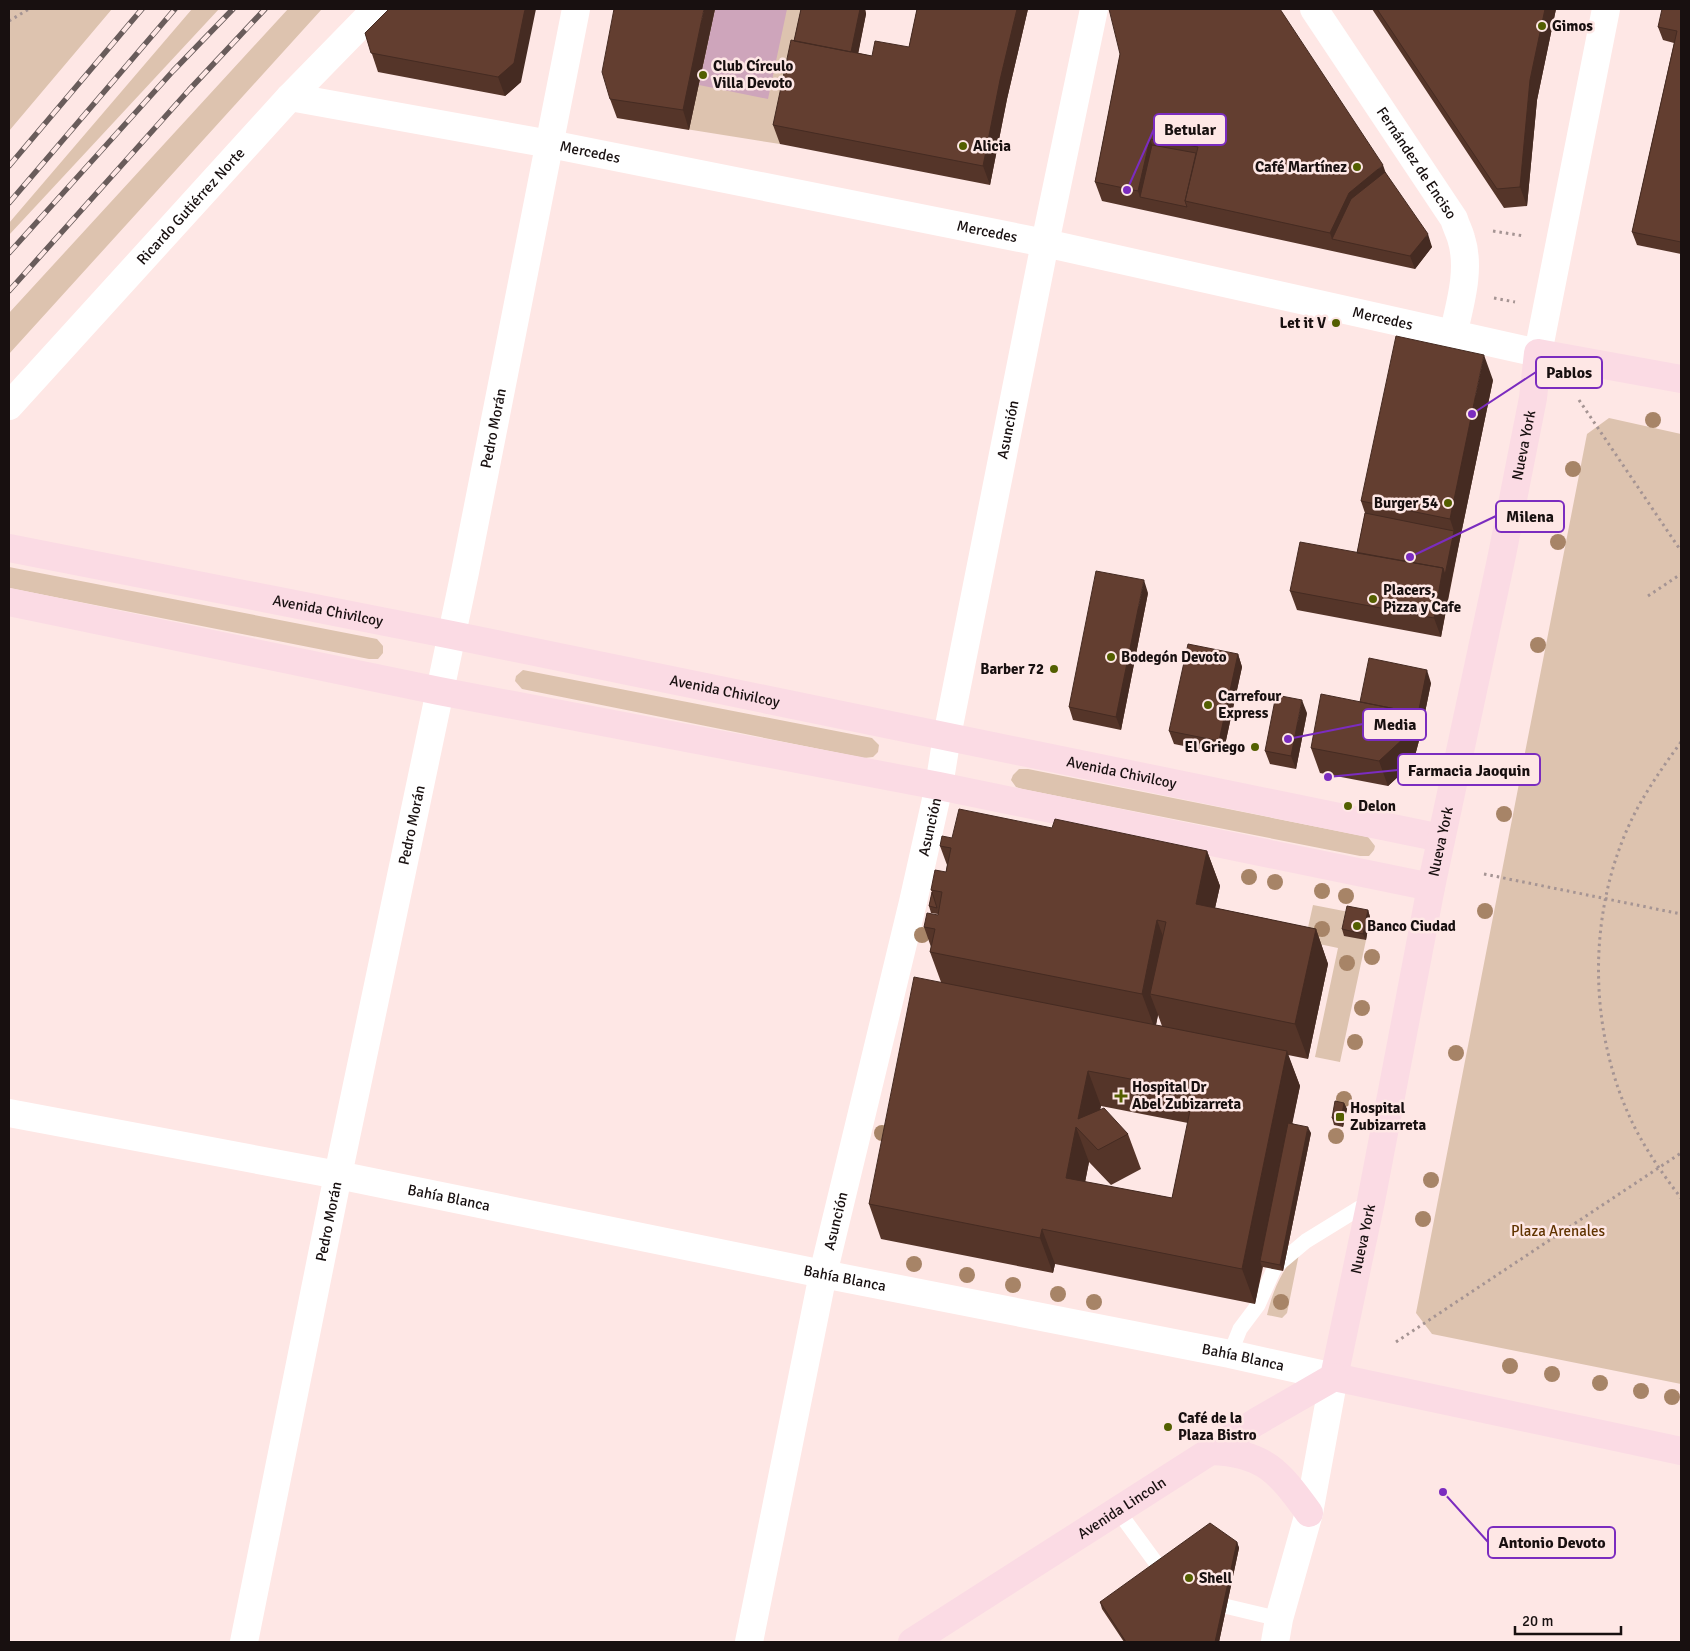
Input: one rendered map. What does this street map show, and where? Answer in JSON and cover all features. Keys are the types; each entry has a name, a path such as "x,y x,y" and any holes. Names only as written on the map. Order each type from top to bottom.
{"street":[{"name":"Ricardo Gutiérrez Norte","path":"9,406 290,97 376,9"},
{"name":"Pedro Morán","path":"244,1642 338,1175 452,635 576,9"},
{"name":"Asunción","path":"749,1642 823,1274 913,902 938,786 1044,243 1094,9"},
{"name":"Fernández de Enciso","path":"1314,9 1454,219 1462,238 1465,261 1464,283 1453,335"},
{"name":"Nueva York","path":"1277,1630 1309,1514 1334,1377 1371,1201 1431,886 1533,398 1538,353 1606,9"},
{"name":"Mercedes","path":"290,97 550,144 1044,243 1453,335 1538,353 1681,379"},
{"name":"Avenida Chivilcoy","path":"9,548 452,635 1441,838"},
{"path":"9,602 439,692 938,786 1431,886"},
{"name":"Bahía Blanca","path":"9,1113 338,1175 823,1274 1230,1354 1681,1451"},
{"name":"Avenida Lincoln","path":"912,1642 1256,1422 1334,1377"},
{"path":"1211,1452 1232,1452 1270,1466 1290,1487 1309,1514"}],"lane":[{"path":"1230,1354 1240,1329 1258,1305 1275,1267 1306,1241 1371,1201"},
{"path":"1118,1511 1175,1588"},
{"path":"1190,1598 1277,1630"}],"path":[{"path":"9,21 29,9"},
{"path":"1492,230 1524,236"},
{"path":"1579,400 1681,551"},
{"path":"1648,596 1681,574"},
{"path":"1681,742 1661,769 1636,810 1618,853 1606,899 1600,945 1599,983 1605,1039 1617,1084 1635,1127 1659,1168 1681,1198"},
{"path":"1484,874 1681,914"},
{"path":"1396,1342 1681,1153"}],"green space":[{"path":"9,9 112,9 9,131"},
{"path":"192,9 219,9 9,235 9,223"},
{"path":"288,9 322,9 9,354 9,313"},
{"name":"Club Círculo Villa Devoto","path":"625,9 808,9 780,144 617,118"},
{"name":"Plaza Arenales","path":"1609,418 1681,434 1681,1384 1432,1334 1416,1313 1587,434"},
{"path":"9,567 377,639 383,646 383,653 378,659 369,659 9,588"},
{"path":"523,670 872,738 879,745 878,752 873,757 864,758 522,689 515,681 516,676"},
{"path":"1019,769 1028,769 1368,837 1375,846 1369,856 1360,856 1022,789 1016,787 1011,780"},
{"path":"1313,905 1349,912 1345,935 1366,940 1340,1062 1315,1057 1338,948 1305,941"},
{"path":"1300,1249 1287,1313 1282,1318 1267,1315 1279,1280"}],"shaded area":[{"path":"715,9 787,9 768,99 699,85"}],"building":[{"path":"389,9 525,9 514,63 498,77 371,53 365,33"},
{"path":"614,9 704,9 683,110 610,99 602,72"},
{"path":"801,9 860,9 851,52 794,41"},
{"path":"917,9 1017,9 1000,80 983,166 773,125 791,40 872,56 875,41 909,47"},
{"path":"1109,9 1280,9 1383,165 1349,193 1330,233 1185,201 1198,147 1150,139 1138,191 1095,182 1120,54"},
{"path":"1377,9 1545,9 1530,80 1520,187 1497,189"},
{"path":"1662,9 1681,9 1681,242 1632,232 1677,31 1658,27"},
{"path":"1152,145 1196,153 1185,201 1187,207 1140,197"},
{"path":"1385,172 1428,234 1410,256 1332,239 1351,199"},
{"path":"1396,336 1484,355 1450,519 1361,501"},
{"path":"1365,513 1454,531 1445,575 1443,568 1357,553"},
{"name":"Placers, Pizza y Cafe","path":"1300,542 1443,568 1434,618 1290,591"},
{"name":"Bodegón Devoto","path":"1096,571 1144,580 1116,717 1069,707"},
{"name":"Carrefour Express","path":"1188,644 1238,654 1219,741 1169,731"},
{"path":"1369,658 1427,670 1416,724 1411,712 1360,702"},
{"path":"1321,694 1411,712 1404,738 1379,761 1311,748"},
{"path":"1276,695 1302,700 1291,756 1265,751"},
{"path":"959,809 1052,828 1055,819 1207,851 1196,904 1316,929 1295,1024 1150,994 1166,922 1157,920 1142,994 930,952 935,929 924,927 927,913 938,915 942,892 931,890 935,870 946,872 951,848 940,846 942,836 952,838"},
{"path":"932,892 937,908 929,906"},
{"name":"Banco Ciudad","path":"1347,906 1368,910 1363,934 1342,929"},
{"path":"914,977 1287,1051 1242,1269 1042,1229 1040,1238 869,1204","holes":["1088,1071 1194,1091 1172,1198 1066,1178 1076,1127 1098,1150 1128,1134 1104,1108 1078,1119"]},
{"path":"1335,1101 1344,1103 1341,1120 1332,1118"},
{"path":"1288,1123 1308,1127 1280,1265 1260,1261"},
{"name":"Shell","path":"1210,1523 1237,1542 1215,1642 1126,1642 1100,1602"}],"railway":[{"path":"9,166 142,9"},
{"path":"9,203 175,9"},
{"path":"9,253 173,71 233,9"},
{"path":"9,291 189,90 265,9"}],"place":[{"name":"Gimos","path":"1542,26"},
{"name":"Club Círculo Villa Devoto","path":"703,75"},
{"name":"Alicia","path":"963,146"},
{"name":"Café Martínez","path":"1357,167"},
{"name":"Betular","path":"1127,190"},
{"name":"Let it V","path":"1336,323"},
{"name":"Pablos","path":"1472,414"},
{"name":"Burger 54","path":"1448,503"},
{"name":"Milena","path":"1410,557"},
{"name":"Placers, Pizza y Cafe","path":"1373,599"},
{"name":"Bodegón Devoto","path":"1111,657"},
{"name":"Barber 72","path":"1054,669"},
{"name":"Carrefour Express","path":"1208,705"},
{"name":"Media","path":"1288,739"},
{"name":"El Griego","path":"1255,747"},
{"name":"Farmacia Jaoquin","path":"1328,777"},
{"name":"Delon","path":"1348,806"},
{"name":"Banco Ciudad","path":"1357,926"},
{"name":"Hospital Dr Abel Zubizarreta","path":"1121,1096"},
{"name":"Hospital Zubizarreta","path":"1340,1117"},
{"name":"Café de la Plaza Bistro","path":"1168,1427"},
{"name":"Antonio Devoto","path":"1443,1492"},
{"name":"Shell","path":"1189,1578"}]}
